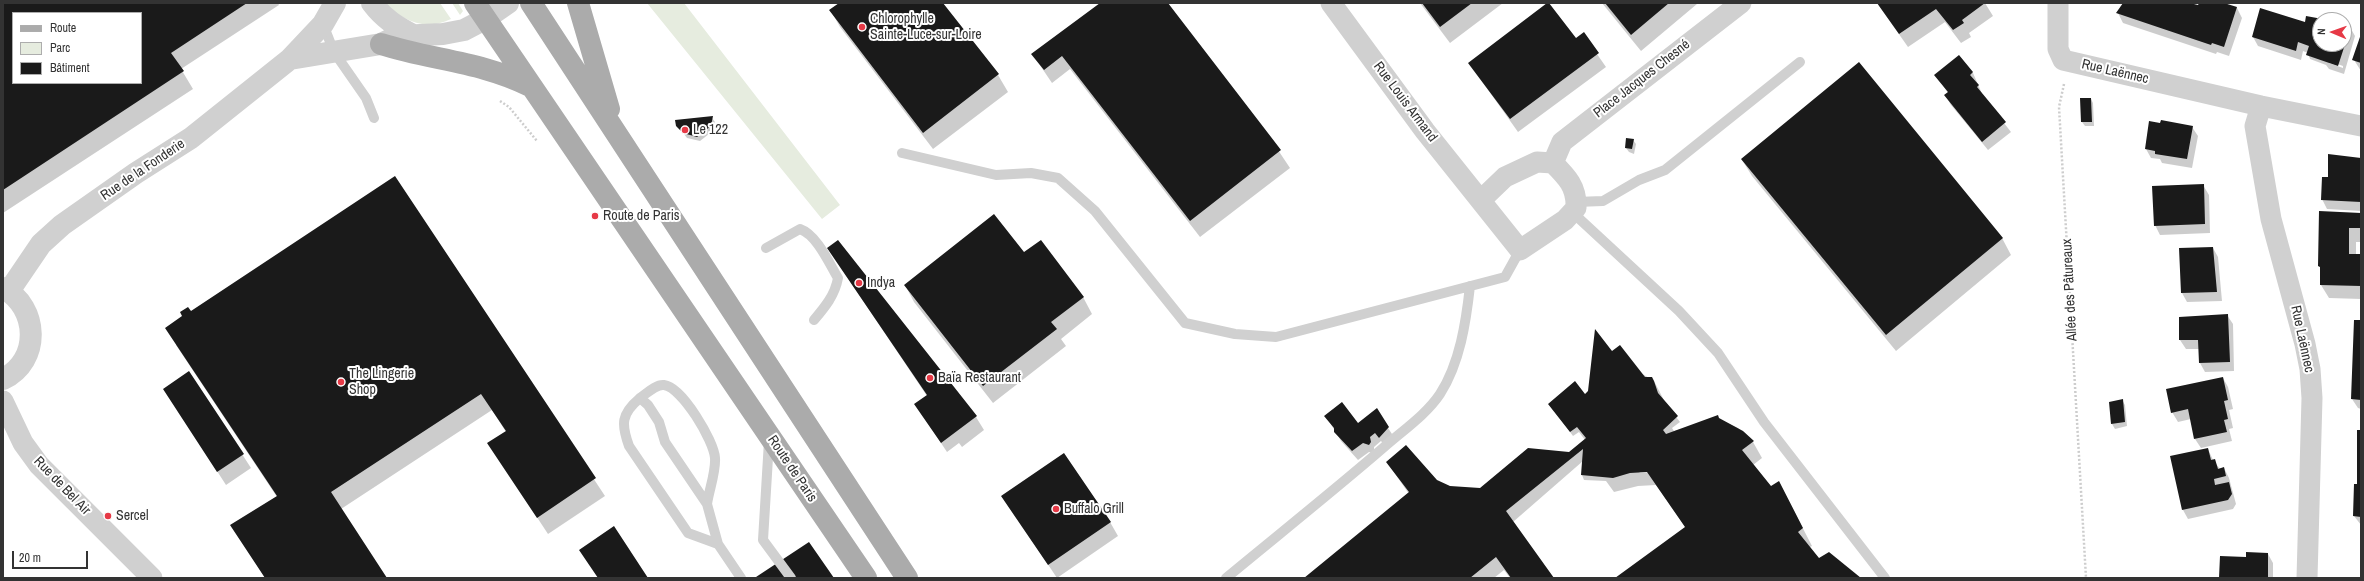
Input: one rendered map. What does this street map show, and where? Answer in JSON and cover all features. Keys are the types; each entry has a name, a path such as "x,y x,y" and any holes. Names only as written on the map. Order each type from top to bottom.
{"main road":[{"path":"531,3 907,578"},
{"path":"578,3 614,128"},
{"name":"Route de Paris","path":"480,11 866,578"},
{"path":"381,44 406,52 474,65 510,76 530,86"}],"street":[{"name":"Rue de la Fonderie","path":"6,290 41,244 62,225 136,172 191,138 290,59 322,24 335,3"},
{"path":"372,3 381,16 395,26 415,36"},
{"path":"290,59 381,44 398,36 443,34 464,30 480,11 508,3"},
{"name":"Rue Louis Armand","path":"1331,3 1425,131 1481,200"},
{"name":"Place Jacques Chesné","path":"1553,163 1562,142 1741,3"},
{"path":"2058,3 2058,49 2063,60"},
{"name":"Rue Laënnec","path":"2063,60 2261,106 2361,126"},
{"name":"Rue Laënnec","path":"2261,106 2255,126 2271,219 2291,288 2310,369 2312,398 2307,578"},
{"path":"1537,162 1553,163 1570,180 1574,207 1565,220 1520,250 1481,200 1505,177 1537,162"},
{"path":"3,379 13,373 24,360 31,338 31,326 27,314 20,302 6,290"},
{"name":"Rue de Bel Air","path":"3,401 23,443 39,465 143,566 152,578"}],"lane":[{"path":"322,24 334,52 366,98 374,118"},
{"path":"1574,207 1603,201 1639,180 1665,170 1800,62"},
{"path":"902,153 996,175 1031,173 1058,178 1095,211 1185,323 1234,334 1276,337 1505,277 1520,250"},
{"path":"1574,207 1680,311 1718,353 1764,422 1885,578"},
{"path":"766,248 800,229 808,232 821,251 838,278 833,295 814,320"},
{"path":"1226,578 1376,454 1426,410 1440,393 1456,358 1466,318 1470,286"},
{"path":"707,504 715,458 709,438 675,390 663,385 655,387 630,407 624,416 623,431 629,446 688,533 718,544"},
{"path":"640,398 648,405 659,422 666,442 707,504 718,544 741,578"},
{"path":"769,435 763,540 791,578"}],"path":[{"name":"Allée des Pâtureaux","path":"2063,60 2064,86 2059,107 2086,578"}],"green space":[{"path":"383,3 440,3 451,19 441,23 432,24 414,22 406,19"},
{"path":"452,3 458,3 463,11 460,15"},
{"path":"647,3 684,3 840,205 822,219"}],"building":[{"path":"3,3 247,3 171,53 184,71 3,190"},
{"path":"839,3 943,3 999,74 923,133 829,10"},
{"path":"1100,3 1168,3 1281,150 1190,221 1062,56 1044,70 1031,54"},
{"path":"1422,3 1472,3 1440,27"},
{"path":"1549,3 1576,38 1584,32 1599,53 1510,119 1468,63"},
{"path":"1605,3 1669,3 1631,35"},
{"path":"1877,3 1985,3 1962,20 1964,23 1953,30 1936,9 1899,34"},
{"path":"2123,3 2190,3 2198,5 2199,3 2224,3 2237,7 2224,47 2212,43 2211,45 2116,13"},
{"path":"2260,8 2305,22 2306,16 2312,17 2312,52 2343,52 2338,66 2306,55 2309,46 2298,42 2296,51 2252,37"},
{"path":"2361,34 2361,63 2352,60"},
{"path":"1959,55 1973,72 1970,75 1979,85 1977,87 2006,122 1982,142 1944,95 1948,92 1934,75"},
{"path":"1859,62 2003,238 1886,335 1741,159"},
{"path":"2080,98 2091,98 2092,122 2081,122"},
{"path":"713,116 711,126 697,137 683,133 676,126 675,120"},
{"path":"2161,120 2193,126 2187,159 2155,154 2155,151 2145,149 2149,121 2160,123"},
{"path":"1626,138 1634,139 1632,149 1625,148"},
{"path":"2328,154 2361,158 2361,202 2321,200 2322,177 2328,177"},
{"path":"395,176 596,478 537,518 487,443 506,431 481,394 331,492 387,578 265,578 230,525 277,496 165,328 182,316 180,312 188,307 191,311"},
{"path":"2204,184 2205,224 2154,226 2152,186"},
{"path":"2319,211 2361,213 2361,228 2349,228 2349,254 2361,254 2361,286 2320,285 2320,267 2318,266"},
{"path":"994,214 1024,252 1041,240 1084,297 1051,322 1057,329 983,386 904,285"},
{"path":"838,240 977,416 941,443 914,404 927,395 827,248"},
{"path":"2213,247 2217,292 2181,293 2179,248"},
{"path":"2228,314 2230,362 2199,363 2198,340 2179,340 2179,317"},
{"path":"2354,320 2361,320 2361,400 2351,399"},
{"path":"1595,329 1612,351 1620,345 1645,377 1652,377 1658,393 1678,416 1663,430 1666,434 1718,415 1719,418 1743,431 1754,441 1742,450 1771,486 1779,481 1803,528 1798,532 1819,558 1829,552 1861,578 1615,578 1685,527 1647,472 1630,473 1613,478 1581,475 1583,449 1506,511 1554,578 1511,578 1496,557 1470,578 1304,578 1409,492 1386,462 1406,445 1437,480 1450,486 1480,488 1528,448 1569,452 1586,438 1577,427 1570,432 1548,404 1575,381 1585,394 1588,391"},
{"path":"189,371 244,454 217,472 163,389"},
{"path":"2223,377 2228,400 2224,401 2228,419 2224,420 2227,432 2194,439 2188,409 2171,413 2166,389"},
{"path":"2123,399 2125,422 2111,424 2109,402"},
{"path":"1342,402 1358,423 1377,408 1389,427 1379,438 1375,433 1370,437 1371,442 1369,445 1363,443 1352,451 1334,432 1334,428 1324,416"},
{"path":"2357,430 2361,430 2361,517 2353,516 2354,484 2357,484"},
{"path":"2208,448 2211,460 2215,459 2218,469 2224,467 2226,476 2214,479 2215,485 2229,482 2232,494 2228,500 2182,510 2170,456"},
{"name":"Buffalo Grill","path":"1064,453 1111,522 1048,565 1001,496"},
{"path":"614,526 648,578 598,578 579,550"},
{"path":"809,542 834,578 756,577"},
{"path":"2246,552 2268,553 2268,578 2219,578 2220,556 2246,557"}],"place":[{"name":"Chlorophylle Sainte-Luce-sur-Loire","path":"862,27"},
{"name":"Le 122","path":"685,130"},
{"name":"Route de Paris","path":"595,216"},
{"name":"Indya","path":"859,283"},
{"name":"Baïa Restaurant","path":"930,378"},
{"name":"The Lingerie Shop","path":"341,382"},
{"name":"Buffalo Grill","path":"1056,509"},
{"name":"Sercel","path":"108,516"}]}
